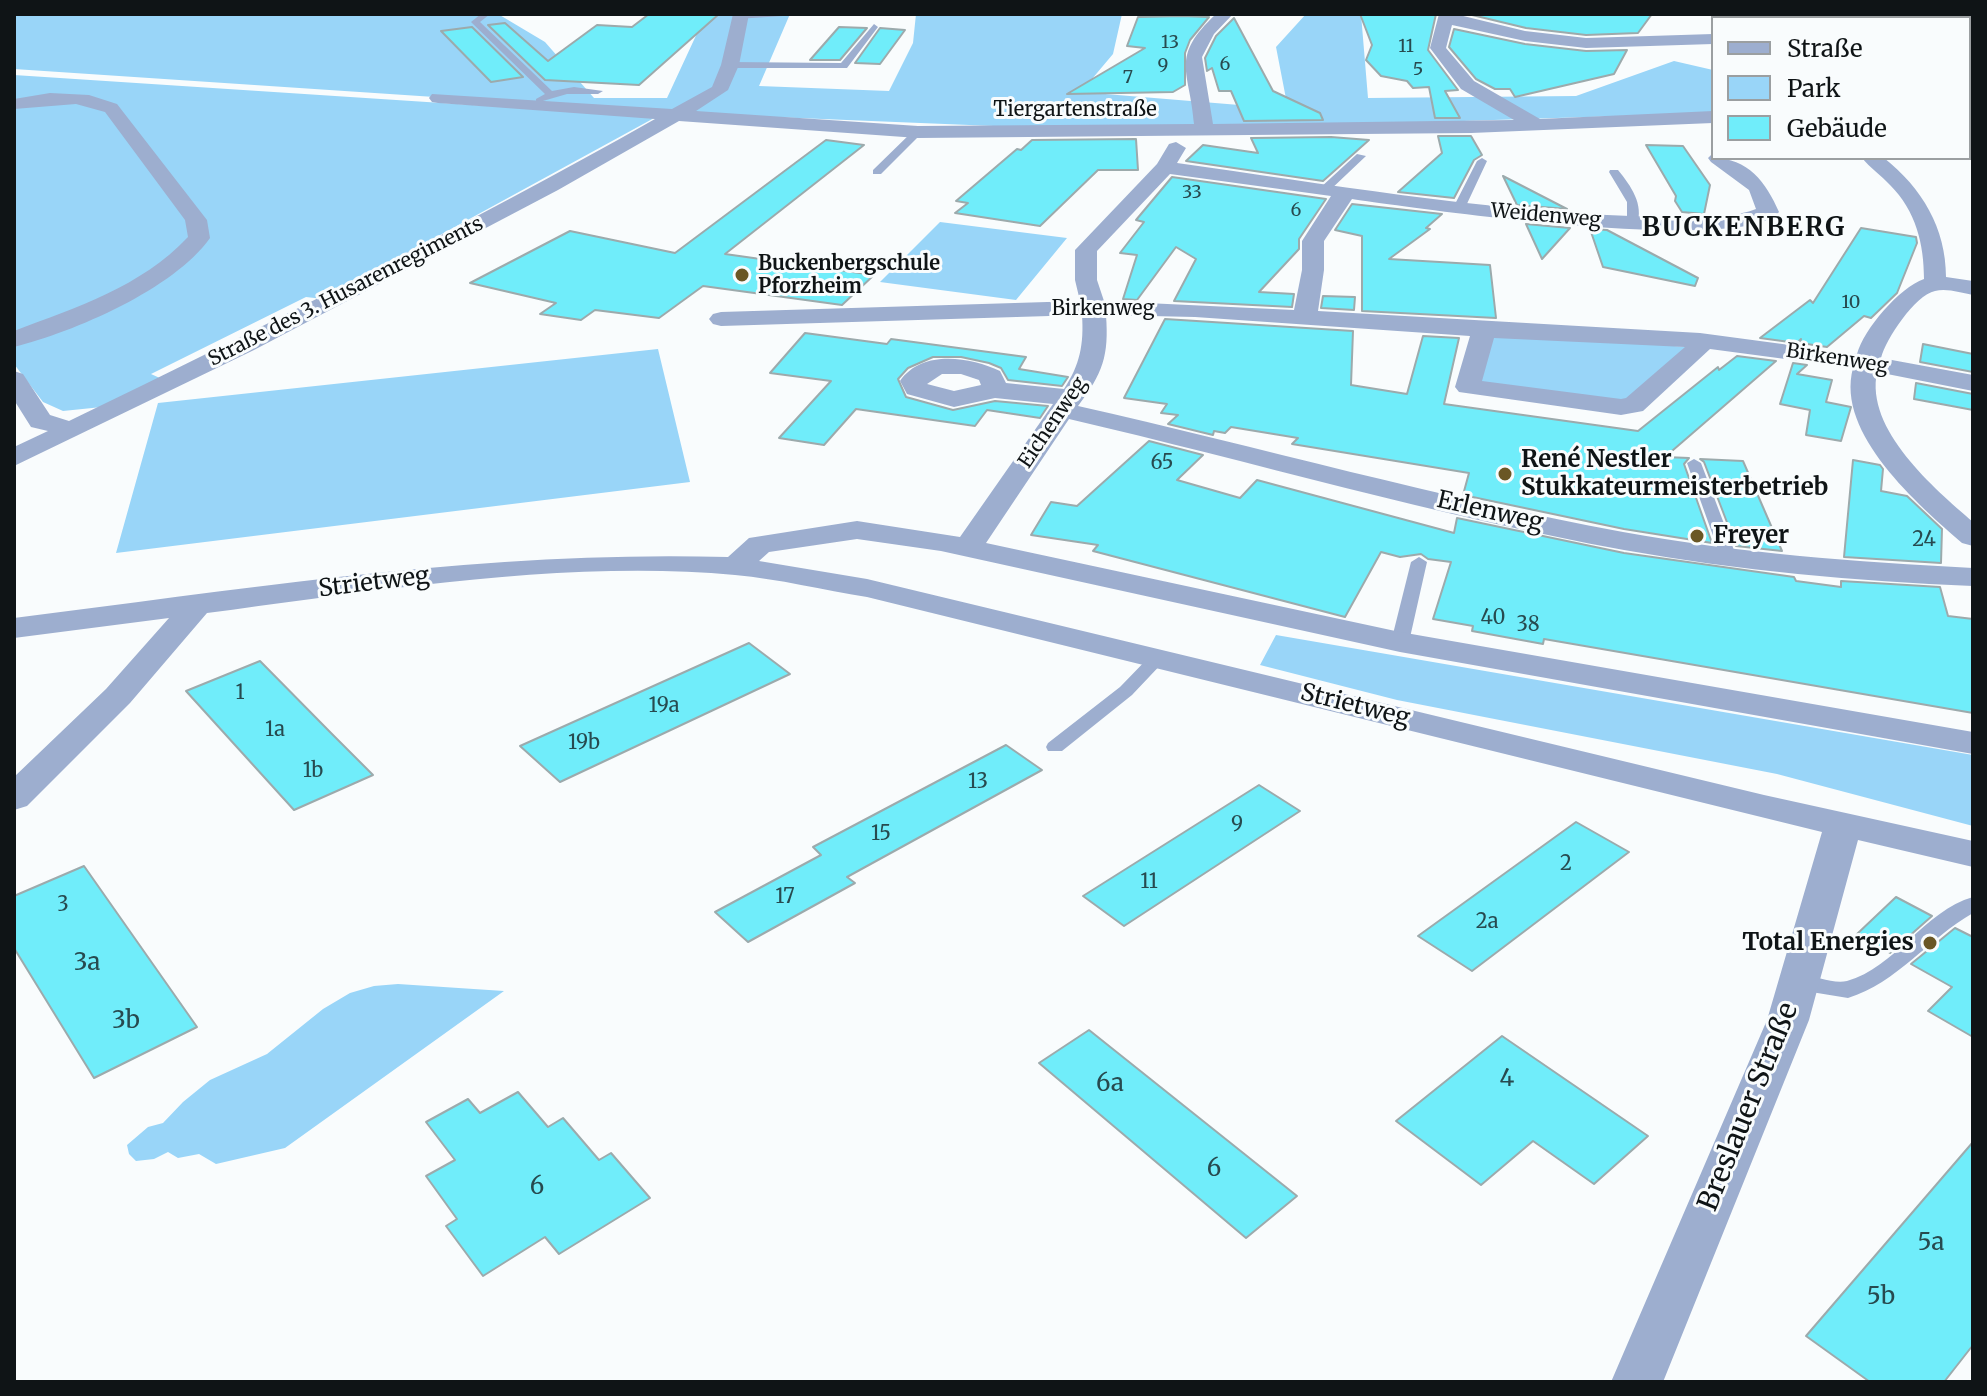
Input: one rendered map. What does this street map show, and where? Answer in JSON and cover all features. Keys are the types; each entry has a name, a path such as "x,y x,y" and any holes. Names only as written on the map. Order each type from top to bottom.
{"street":[{"path":"1195,131 1204,106 1192,78 1195,45 1225,14"},
{"path":"730,65 740,16"},
{"path":"1537,124 1470,89 1450,69 1438,48 1447,16 1518,35 1578,42 1615,44 1669,38 1711,39"},
{"name":"Straße des 3. Husarenregiments","path":"14,458 259,338 551,186 719,90 730,65"},
{"name":"Tiergartenstraße","path":"438,98 541,99 674,116 918,132 1195,131 1711,117"},
{"path":"14,104 63,99 96,102 111,108 196,220 199,238 183,258 158,277 14,340"},
{"path":"1665,119 1705,149"},
{"name":"Eichenweg","path":"969,546 1085,377 1096,347 1094,308 1086,280 1086,250 1195,131"},
{"name":"Weidenweg","path":"1165,167 1459,208 1633,223 1680,224 1763,216 1768,212 1758,187 1720,160"},
{"path":"1874,160 1899,182 1931,230 1937,255 1935,281"},
{"path":"1305,317 1313,270 1313,241 1333,207 1335,191"},
{"path":"1973,288 1935,281 1916,290 1880,329 1864,362 1864,408 1880,441 1915,487 1973,537"},
{"name":"Birkenweg","path":"721,319 1094,308 1305,317 1484,330 1700,340 1864,362 1973,383"},
{"path":"1484,330 1468,387 1621,407 1634,405 1698,348 1700,340"},
{"path":"14,379 40,421 70,429"},
{"name":"Erlenweg","path":"995,390 1067,404 1521,520 1729,558 1851,572 1973,577"},
{"path":"735,566 760,544 857,530 969,546 1400,642 1973,743"},
{"name":"Strietweg","path":"14,628 358,584 531,567 631,563 735,566 867,588 1973,854"},
{"path":"14,798 118,696 197,605"},
{"name":"Breslauer Straße","path":"1637,1382 1788,1020 1843,825"}],"lane":[{"path":"486,14 475,22 541,99 570,89 598,91"},
{"path":"740,16 810,14"},
{"path":"730,65 844,66 874,27"},
{"path":"877,172 918,132"},
{"path":"1335,191 1361,156"},
{"name":"Weidenweg","path":"1459,208 1482,161"},
{"name":"Weidenweg","path":"1614,172 1630,193 1636,209 1633,223"},
{"path":"1694,463 1729,558"},
{"path":"1400,642 1419,562"},
{"path":"1055,747 1126,691 1158,658"},
{"path":"1799,982 1848,990 1884,971 1943,921 1973,904"}],"green space":[{"path":"14,14 498,14 545,42 594,98 667,98 706,14 790,14 759,86 889,91 913,43 916,14 1122,14 1113,54 1081,92 1288,109 1276,47 1306,14 1361,14 1368,98 1576,96 1674,61 1711,70 1711,113 1337,125 1043,128 675,113 14,69"},
{"path":"14,75 656,117 323,299 306,297 151,374 162,379 102,407 63,411 43,402 14,364"},
{"path":"940,222 1067,238 1016,300 880,282"},
{"path":"1490,333 1688,347 1632,404 1469,387"},
{"path":"658,349 690,482 116,553 158,403"},
{"path":"1276,635 1973,755 1973,826 1777,774 1397,700 1260,665"},
{"path":"398,984 504,991 285,1148 216,1164 199,1154 178,1158 168,1152 154,1159 136,1161 129,1154 127,1145 148,1127 163,1123 210,1080 267,1054 323,1009 350,993 374,986"}],"building":[{"path":"649,14 719,14 639,85 545,80 488,25 505,23 548,61 597,25 632,27"},
{"path":"1360,14 1436,14 1428,50 1458,90 1445,91 1460,118 1435,118 1429,87 1413,88 1407,81 1381,76 1366,60 1372,45"},
{"path":"1468,14 1652,14 1638,33 1586,35 1526,28"},
{"path":"1138,17 1209,17 1190,40 1185,53 1185,85 1173,92 1067,94 1145,48 1127,46"},
{"path":"1234,18 1273,91 1320,113 1323,120 1244,121 1231,91 1219,91 1212,68 1207,71 1205,58 1216,36"},
{"path":"472,27 523,77 491,82 441,31"},
{"path":"839,27 867,28 840,60 810,60"},
{"path":"880,28 905,30 880,64 855,63"},
{"path":"1454,29 1525,44 1586,51 1627,50 1614,74 1515,97 1510,89 1495,89 1476,79 1449,47"},
{"path":"1438,136 1471,136 1482,155 1474,160 1454,198 1398,192 1442,153"},
{"path":"1251,138 1369,140 1323,181 1186,161 1203,145 1258,153"},
{"path":"1136,139 1138,170 1098,170 1040,226 955,213 968,203 956,201 1032,140"},
{"path":"826,140 864,145 725,254 874,275 842,305 703,286 659,318 595,310 581,320 540,314 556,303 470,283 570,231 675,253"},
{"path":"1646,145 1683,146 1710,185 1704,214 1682,212"},
{"path":"1503,176 1567,209 1517,205"},
{"path":"1172,177 1326,199 1299,239 1299,249 1259,292 1294,294 1292,307 1174,301 1196,259 1176,247 1137,300 1123,299 1137,255 1120,253 1144,222 1136,220"},
{"path":"1352,204 1442,214 1426,228 1430,229 1389,259 1490,265 1496,318 1362,311 1362,236 1335,230"},
{"path":"1526,224 1570,228 1542,259"},
{"path":"1861,228 1916,237 1917,243 1897,293 1871,318 1864,316 1827,347 1800,343 1801,339 1797,343 1760,338 1810,300 1813,303"},
{"path":"1590,229 1607,230 1698,278 1695,286 1603,267"},
{"path":"1323,296 1355,297 1354,310 1321,308"},
{"path":"1165,319 1353,331 1351,385 1407,394 1423,336 1459,338 1444,404 1638,431 1718,367 1719,370 1737,356 1776,361 1665,457 1689,458 1684,464 1712,543 1624,529 1463,495 1469,473 1292,444 1298,438 1231,427 1225,433 1214,431 1213,435 1168,424 1178,415 1161,413 1167,404 1124,398"},
{"path":"805,333 887,344 891,339 1026,357 1019,369 1068,377 1062,386 1008,380 1001,368 989,363 961,357 933,357 908,368 898,379 906,397 953,410 995,401 1048,406 1040,418 987,410 975,426 856,409 824,445 779,438 831,381 770,373"},
{"path":"1923,344 1973,354 1973,372 1920,362"},
{"path":"1793,363 1807,365 1797,374 1832,380 1826,402 1851,407 1841,441 1806,435 1810,410 1780,404"},
{"path":"1916,383 1973,394 1973,410 1914,399"},
{"path":"1149,441 1203,455 1177,480 1240,498 1257,480 1454,533 1457,518 1624,553 1794,577 1796,581 1841,587 1841,581 1940,587 1948,616 1973,619 1973,713 1544,639 1543,644 1472,631 1473,626 1433,619 1451,562 1428,559 1421,554 1400,557 1381,552 1345,617 1093,551 1098,545 1031,535 1051,502 1077,506"},
{"path":"1700,459 1743,461 1782,551 1736,546 1704,462"},
{"path":"1853,460 1880,465 1883,469 1881,491 1907,496 1942,529 1941,563 1844,557"},
{"path":"749,643 790,674 560,782 520,746"},
{"path":"260,661 373,775 294,810 186,691"},
{"path":"1006,745 1042,770 847,877 855,883 748,942 715,912 821,855 813,847"},
{"path":"1259,785 1300,811 1124,926 1083,896"},
{"path":"1576,822 1629,852 1472,971 1418,936"},
{"path":"84,866 197,1027 94,1078 14,948 14,896"},
{"path":"1896,897 1932,916 1890,953 1857,934"},
{"path":"1955,928 1973,937 1973,1037 1928,1011 1952,987 1911,964"},
{"path":"1089,1030 1297,1196 1246,1238 1039,1063"},
{"path":"1502,1036 1648,1136 1594,1184 1533,1141 1481,1185 1396,1121"},
{"path":"518,1092 548,1127 563,1118 599,1160 611,1153 650,1198 559,1254 545,1237 483,1276 446,1226 457,1219 426,1176 455,1160 426,1122 468,1099 480,1113"},
{"path":"1973,1142 1973,1345 1944,1382 1870,1382 1806,1336"}],"place":[{"name":"Buckenbergschule Pforzheim","path":"742,275"},
{"name":"René Nestler Stukkateurmeisterbetrieb","path":"1505,474"},
{"name":"Freyer","path":"1697,536"},
{"name":"Total Energies","path":"1930,943"}],"district":[{"name":"BUCKENBERG","path":"1744,229"}]}
